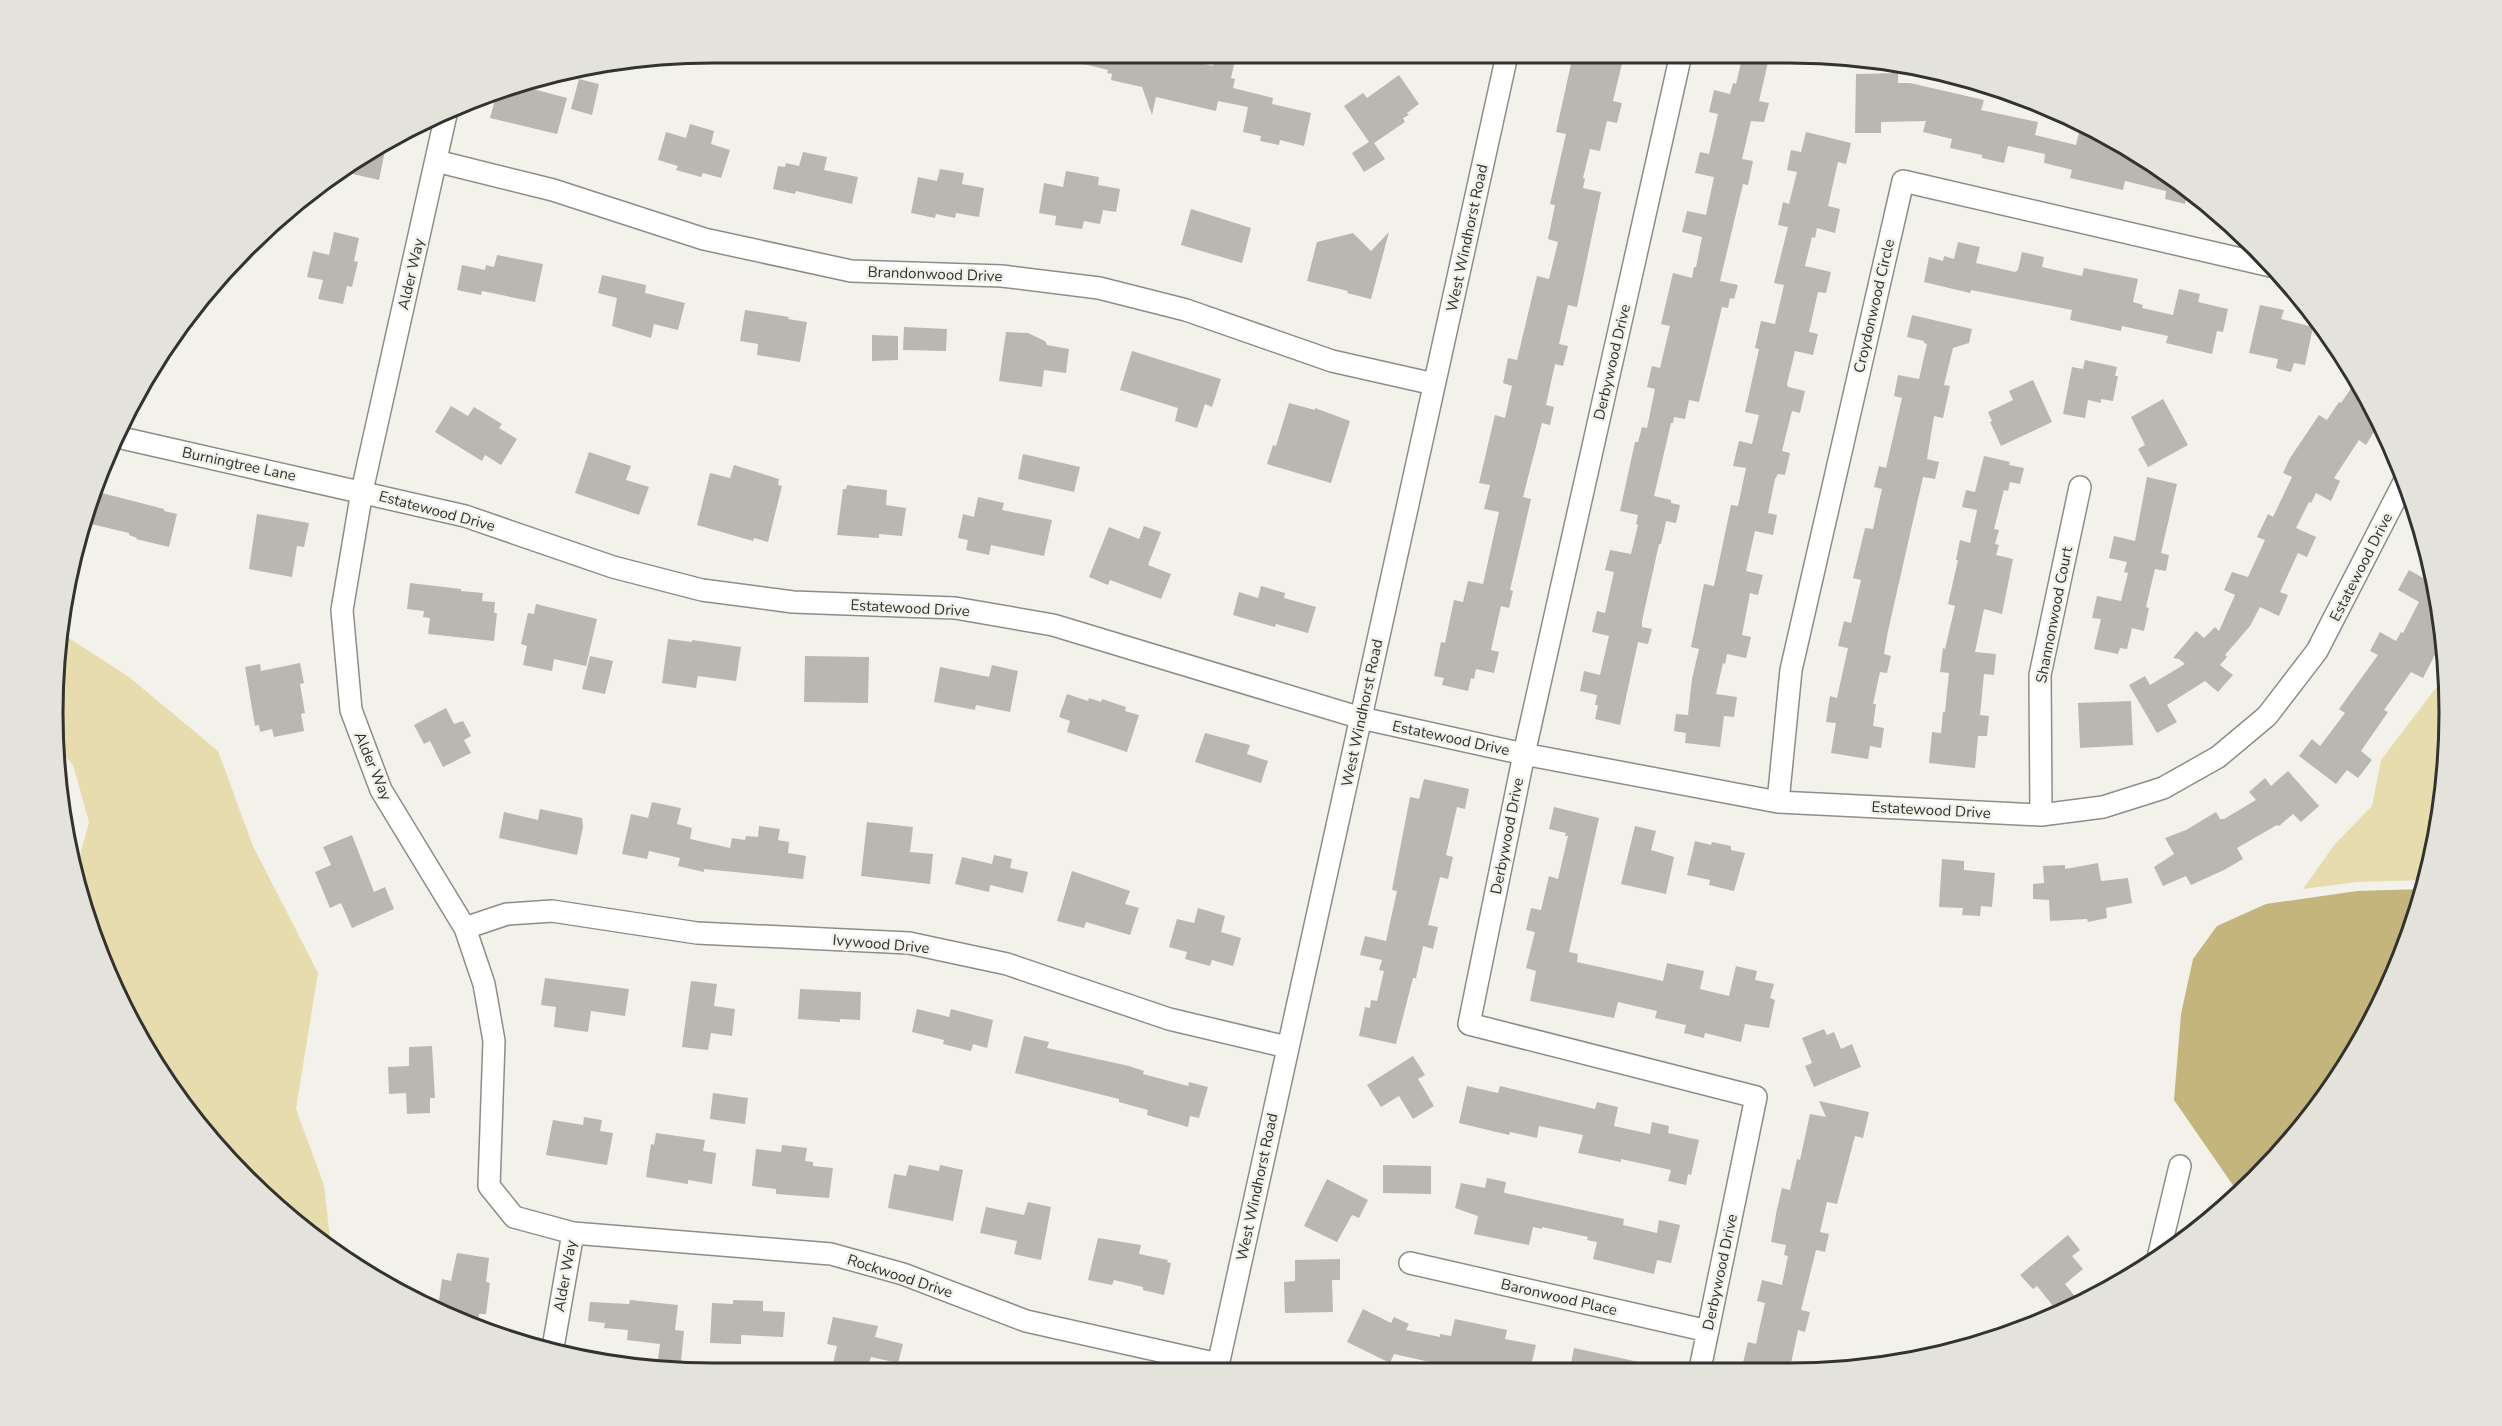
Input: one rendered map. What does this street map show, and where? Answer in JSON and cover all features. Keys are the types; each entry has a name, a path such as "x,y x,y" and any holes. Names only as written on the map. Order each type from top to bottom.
{"street":[{"name":"West Windhorst Road","path":"1219,1363 1505,63"},
{"name":"Derbywood Drive","path":"1679,63 1524,754 1469,1024 1756,1097 1701,1363"},
{"name":"Alder Way","path":"445,121 363,491 342,609 351,710 381,790 465,928 484,984 494,1041 489,1186 514,1217 573,1233 554,1343"},
{"name":"Brandonwood Drive","path":"436,161 553,190 704,239 851,271 1002,276 1099,288 1186,310 1332,361 1434,384"},
{"name":"Croydonwood Circle","path":"1778,802 1791,670 1903,181 2258,263"},
{"name":"Burningtree Lane","path":"124,438 363,491"},
{"name":"Shannonwood Court","path":"2041,816 2040,675 2080,488"},
{"name":"Estatewood Drive","path":"363,491 465,516 613,567 702,590 794,602 955,608 1053,625 1361,718 1524,754 1778,802 2041,816 2103,807 2163,788 2218,757 2267,716 2317,651 2400,490"},
{"name":"Ivywood Drive","path":"465,928 507,914 552,911 697,933 909,943 1007,964 1170,1019 1287,1047"},
{"path":"2161,1245 2180,1166"},
{"name":"Rockwood Drive","path":"573,1233 831,1254 903,1274 1026,1321 1201,1363"},
{"name":"Baronwood Place","path":"1410,1263 1708,1331"}],"shaded area":[{"path":"68,638 129,677 218,751 253,846 318,973 296,1109 324,1185 330,1238 284,1202 224,1142 197,1109 150,1038 112,962 85,881 79,857 89,822 73,765 64,755 64,670"},
{"path":"2438,685 2438,756 2427,840 2417,880 2357,882 2303,889 2335,844 2372,806 2381,760"},
{"path":"2415,889 2390,962 2352,1038 2305,1109 2278,1142 2234,1187 2174,1100 2181,1014 2193,959 2217,926 2266,904 2357,891"}],"building":[{"path":"1079,63 1200,63 1213,66 1214,63 1234,63 1231,78 1235,79 1233,88 1273,98 1272,104 1311,113 1304,146 1280,140 1279,145 1260,141 1261,136 1243,132 1248,107 1218,101 1216,111 1156,97 1152,115 1142,87 1111,80 1112,74 1107,73 1108,70"},
{"path":"1571,63 1622,63 1613,101 1622,103 1617,123 1607,121 1600,151 1590,149 1583,178 1585,179 1583,188 1601,192 1577,307 1568,305 1559,344 1568,346 1563,366 1555,364 1546,405 1554,407 1550,425 1542,423 1523,497 1531,499 1510,590 1513,591 1509,608 1501,606 1491,650 1499,652 1494,673 1476,669 1468,691 1442,685 1444,678 1434,676 1441,642 1445,643 1454,600 1463,602 1468,581 1483,584 1499,512 1484,509 1490,485 1479,483 1495,415 1505,418 1512,386 1503,383 1508,358 1517,360 1537,276 1549,279 1558,242 1548,239 1555,205 1550,204 1566,134 1556,132"},
{"path":"1741,63 1768,63 1759,101 1769,103 1764,122 1751,121 1742,159 1753,161 1748,185 1743,184 1720,281 1738,285 1734,299 1730,298 1728,308 1722,307 1699,402 1689,400 1685,419 1674,417 1671,423 1654,496 1680,505 1676,523 1666,521 1661,544 1659,544 1642,621 1642,627 1652,629 1648,644 1638,642 1620,725 1595,719 1598,705 1595,705 1597,695 1580,691 1584,671 1600,675 1609,636 1592,632 1597,611 1605,613 1614,572 1605,570 1610,550 1631,554 1638,525 1636,524 1638,515 1620,511 1635,442 1638,442 1642,427 1647,428 1655,389 1647,387 1652,366 1660,368 1670,326 1661,324 1673,273 1692,278 1694,267 1696,267 1702,237 1682,232 1687,211 1706,215 1714,177 1695,173 1700,152 1709,154 1718,114 1709,112 1714,90 1730,94 1733,83 1736,84"},
{"path":"1898,73 1898,83 1910,83 1984,100 1981,110 2038,122 2035,135 2076,145 2079,132 2150,173 2186,198 2185,204 2165,199 2166,191 2125,181 2123,190 2070,178 2072,170 2044,163 2045,154 2008,146 2004,163 1982,158 1982,155 1950,148 1952,139 1923,132 1926,121 1881,122 1881,133 1855,133 1856,74"},
{"path":"1399,75 1419,104 1403,118 1405,122 1374,143 1385,159 1364,172 1352,153 1369,142 1344,106 1363,93 1367,98"},
{"path":"579,79 599,84 592,115 571,109"},
{"path":"532,89 567,98 557,134 490,118 495,100"},
{"path":"690,124 714,131 711,144 730,150 721,178 703,173 701,177 676,170 678,166 658,160 666,132 686,138"},
{"path":"1806,132 1851,143 1846,164 1838,162 1828,206 1840,209 1835,233 1817,228 1815,238 1812,237 1805,266 1831,272 1826,293 1818,292 1809,332 1818,334 1813,355 1795,351 1787,384 1788,387 1805,391 1800,413 1792,411 1782,451 1790,453 1785,475 1778,474 1775,479 1768,513 1777,515 1773,535 1755,531 1746,571 1763,575 1758,595 1750,593 1742,635 1751,637 1746,658 1727,654 1716,694 1737,697 1734,717 1724,716 1720,747 1685,743 1686,733 1674,731 1676,714 1688,715 1692,679 1699,649 1691,647 1704,584 1714,586 1731,505 1738,506 1746,468 1733,466 1739,441 1752,444 1759,415 1745,412 1759,349 1755,348 1761,321 1775,324 1784,285 1774,283 1788,227 1778,225 1783,202 1789,204 1797,172 1787,170 1791,150 1801,152"},
{"path":"385,152 379,180 351,174"},
{"path":"803,152 827,157 824,170 858,177 852,204 796,191 795,194 773,189 778,166 785,167 786,163 799,166"},
{"path":"940,169 964,173 962,184 984,188 979,217 956,213 955,218 936,214 935,218 911,213 918,177 937,181"},
{"path":"1066,171 1099,177 1098,185 1120,189 1116,212 1103,210 1100,224 1084,221 1082,229 1055,225 1056,216 1039,213 1044,183 1063,187"},
{"path":"1191,209 1251,228 1242,263 1181,245"},
{"path":"334,232 359,238 354,261 358,262 352,287 347,286 343,304 318,299 323,280 307,277 313,251 329,255"},
{"path":"1389,232 1371,299 1307,281 1317,242 1353,233 1371,251"},
{"path":"1958,242 1980,247 1976,263 2015,272 2018,270 2022,252 2044,257 2042,267 2082,276 2084,268 2138,279 2133,302 2143,305 2142,308 2173,315 2179,289 2200,294 2198,302 2228,309 2223,332 2217,331 2212,354 2166,343 2168,336 2122,326 2121,331 2070,320 2072,310 1971,290 1970,293 1924,282 1929,257 1943,261 1944,256 1954,259"},
{"path":"497,255 543,264 535,302 482,291 481,295 457,290 462,265 485,270 486,265 494,267"},
{"path":"602,275 646,285 645,293 685,303 678,330 654,324 651,338 612,326 617,298 598,293"},
{"path":"2260,305 2284,310 2281,319 2313,328 2305,365 2294,363 2291,372 2276,368 2278,359 2249,353"},
{"path":"745,310 807,322 800,362 757,355 758,344 740,341"},
{"path":"1912,315 1972,329 1969,343 1953,348 1944,385 1950,386 1943,418 1934,416 1927,459 1939,462 1935,479 1923,477 1888,631 1884,654 1891,656 1887,673 1880,672 1873,704 1876,704 1873,726 1884,728 1881,748 1870,746 1868,759 1831,753 1836,723 1826,722 1830,696 1837,698 1848,648 1838,646 1844,621 1851,623 1861,580 1853,578 1865,528 1873,529 1882,489 1874,487 1879,466 1886,468 1902,398 1894,396 1898,375 1919,379 1927,344 1924,341 1907,337"},
{"path":"904,327 947,329 946,351 903,350"},
{"path":"1006,332 1028,333 1045,341 1047,345 1069,349 1066,373 1044,370 1042,387 999,381"},
{"path":"872,335 898,336 898,360 872,361"},
{"path":"1132,351 1221,379 1212,407 1205,404 1197,428 1175,421 1178,408 1120,390"},
{"path":"2085,360 2117,367 2115,376 2118,376 2113,401 2101,399 2101,403 2088,400 2085,418 2063,414 2072,367 2083,369"},
{"path":"2033,380 2052,422 2001,446 1988,412 2013,400 2009,391"},
{"path":"2352,387 2374,431 2366,445 2359,440 2334,478 2340,481 2331,501 2316,493 2311,503 2309,502 2296,528 2316,537 2307,557 2298,553 2280,592 2288,595 2279,616 2260,607 2250,626 2225,655 2227,657 2220,665 2233,675 2218,692 2205,681 2167,705 2177,722 2157,733 2129,685 2145,676 2150,685 2185,664 2173,658 2196,631 2204,638 2215,627 2219,631 2235,595 2224,590 2232,572 2248,577 2265,540 2257,537 2268,514 2273,517 2292,477 2283,473 2290,458 2319,415 2327,420 2339,402 2341,403"},
{"path":"2163,399 2188,445 2148,467 2138,449 2145,445 2131,417"},
{"path":"1289,403 1315,410 1315,408 1350,421 1331,483 1267,464 1273,445 1276,446"},
{"path":"451,406 468,416 474,407 502,424 499,428 517,439 501,465 485,455 482,461 435,432"},
{"path":"589,452 631,466 626,480 649,487 639,515 575,493"},
{"path":"1023,454 1080,467 1074,492 1018,479"},
{"path":"1984,456 2024,468 2020,484 2010,482 2008,491 2004,490 1994,529 1999,530 1995,544 1999,545 1996,555 2013,559 2002,614 1984,609 1975,652 1996,654 1994,675 1984,674 1980,715 1989,716 1987,736 1978,736 1975,768 1929,763 1932,732 1941,733 1943,712 1945,712 1949,673 1940,672 1943,648 1945,649 1955,606 1948,604 1958,560 1956,560 1960,540 1970,543 1977,510 1962,507 1966,490 1975,492"},
{"path":"734,465 779,479 778,485 782,486 768,542 754,538 753,541 697,525 710,473 730,478"},
{"path":"2147,477 2177,484 2161,553 2169,555 2166,571 2155,569 2146,607 2149,608 2144,631 2132,628 2127,649 2120,648 2118,654 2094,649 2101,619 2092,618 2097,596 2121,601 2128,573 2124,572 2127,562 2109,558 2114,536 2135,541"},
{"path":"847,485 887,490 886,505 906,508 902,536 879,534 879,538 837,535 843,489 846,489"},
{"path":"101,493 177,514 169,547 136,539 129,533 91,524"},
{"path":"978,497 1004,503 1002,510 1052,520 1044,556 991,545 989,555 966,550 968,540 958,538 963,514 974,517"},
{"path":"257,514 309,523 304,547 297,546 292,577 249,569"},
{"path":"1144,526 1161,532 1148,565 1171,574 1161,599 1110,580 1108,585 1089,577 1109,527 1139,539"},
{"path":"2409,570 2425,579 2436,653 2423,678 2411,672 2384,710 2388,712 2361,751 2372,760 2358,778 2347,770 2336,784 2299,756 2312,739 2320,746 2345,713 2339,709 2378,655 2370,651 2380,632 2396,641 2401,632 2403,633 2419,602 2398,590"},
{"path":"410,583 483,593 482,601 495,602 494,613 497,613 494,641 428,634 430,618 423,617 424,611 407,609"},
{"path":"1261,586 1285,593 1284,598 1316,607 1308,633 1276,624 1275,627 1233,615 1239,592 1258,598"},
{"path":"536,604 597,619 586,666 554,659 552,671 523,665 527,646 521,644 528,613 534,614"},
{"path":"668,639 741,647 736,681 698,676 696,688 662,683"},
{"path":"590,656 613,661 605,694 582,689"},
{"path":"805,656 869,657 868,703 804,702"},
{"path":"300,663 304,683 300,684 305,713 301,714 304,731 274,737 272,729 260,732 259,725 255,726 245,667 260,664 261,671"},
{"path":"992,665 1018,671 1010,712 976,705 975,710 934,702 940,667 989,677"},
{"path":"1067,694 1088,701 1089,698 1101,702 1102,699 1126,707 1125,711 1139,715 1127,752 1067,732 1070,721 1059,717"},
{"path":"2131,701 2133,745 2080,748 2078,703"},
{"path":"446,708 454,724 463,721 471,736 464,740 471,753 443,767 430,741 424,744 414,725"},
{"path":"1205,733 1250,745 1247,754 1268,761 1261,783 1195,762"},
{"path":"2288,771 2319,806 2301,822 2293,814 2279,826 2277,825 2237,848 2243,859 2224,870 2191,885 2186,876 2163,886 2154,867 2174,854 2165,838 2186,830 2216,812 2220,819 2224,819 2256,800 2249,792 2265,778 2271,786"},
{"path":"1424,779 1469,789 1465,809 1457,807 1446,855 1453,857 1448,879 1440,877 1428,925 1438,927 1433,949 1423,946 1396,1044 1359,1036 1365,1007 1370,1008 1371,1000 1377,1001 1384,971 1379,970 1382,960 1360,955 1365,936 1386,941 1397,891 1392,890 1410,797 1419,799"},
{"path":"652,802 681,808 677,824 692,828 690,839 730,848 732,838 745,840 746,836 758,837 759,826 780,829 778,840 789,842 788,853 806,856 803,879 704,869 704,872 678,866 680,858 649,851 647,859 622,854 631,814 648,818"},
{"path":"1554,807 1599,818 1569,952 1578,954 1577,962 1663,981 1667,963 1704,971 1700,989 1729,996 1736,966 1757,971 1755,980 1774,984 1770,998 1775,1000 1769,1028 1745,1024 1741,1042 1705,1033 1704,1038 1684,1033 1686,1025 1655,1018 1657,1011 1618,1002 1614,1018 1530,1001 1536,971 1526,968 1535,932 1526,930 1531,908 1541,910 1549,876 1558,879 1568,836 1565,836 1566,833 1549,829"},
{"path":"540,809 582,818 583,827 577,855 499,838 504,812 538,820"},
{"path":"867,822 913,827 910,852 933,854 930,884 861,876"},
{"path":"1635,826 1656,831 1651,850 1674,857 1666,894 1621,884"},
{"path":"352,835 374,892 385,887 394,909 352,928 341,903 330,908 315,872 331,865 323,847"},
{"path":"1695,841 1731,846 1731,850 1745,853 1734,891 1709,885 1710,880 1687,875"},
{"path":"994,855 1012,859 1010,868 1028,872 1023,893 990,885 989,892 955,884 962,857 992,864"},
{"path":"1942,859 1964,861 1964,870 1995,873 1992,907 1981,906 1980,916 1962,915 1963,908 1939,907"},
{"path":"2098,863 2101,881 2128,878 2132,903 2106,908 2107,918 2088,922 2087,919 2050,921 2049,900 2033,899 2033,884 2044,883 2043,866 2065,865 2065,869"},
{"path":"1072,871 1130,891 1125,904 1139,908 1130,935 1086,922 1084,928 1057,921"},
{"path":"1198,908 1225,916 1221,932 1241,938 1233,966 1212,960 1210,966 1185,959 1187,952 1169,947 1177,919 1194,923"},
{"path":"545,978 629,989 625,1016 591,1011 588,1032 554,1027 556,1007 541,1005"},
{"path":"691,981 717,984 714,1006 735,1009 732,1036 711,1033 708,1050 682,1047"},
{"path":"800,989 861,992 860,1020 840,1019 840,1022 798,1019"},
{"path":"917,1009 949,1017 951,1009 993,1020 987,1048 973,1044 971,1051 943,1044 944,1040 912,1032"},
{"path":"1824,1029 1827,1035 1834,1032 1841,1049 1852,1044 1861,1067 1814,1087 1805,1066 1812,1063 1802,1038"},
{"path":"1024,1036 1049,1042 1047,1048 1129,1066 1144,1071 1143,1074 1188,1086 1189,1082 1208,1087 1199,1118 1190,1116 1188,1127 1147,1115 1148,1110 1119,1102 1119,1099 1015,1073"},
{"path":"432,1046 435,1098 430,1098 430,1113 407,1114 406,1093 389,1094 388,1067 409,1066 409,1047"},
{"path":"1413,1056 1425,1075 1418,1079 1434,1106 1413,1119 1399,1096 1381,1107 1367,1085"},
{"path":"1467,1086 1498,1093 1500,1086 1595,1109 1597,1102 1618,1107 1614,1126 1650,1134 1652,1122 1669,1126 1668,1133 1699,1140 1691,1175 1688,1174 1686,1185 1668,1181 1671,1170 1621,1159 1621,1162 1578,1153 1583,1135 1539,1126 1537,1138 1510,1132 1509,1135 1459,1123"},
{"path":"713,1093 748,1098 745,1124 710,1119"},
{"path":"1819,1101 1869,1112 1863,1138 1855,1136 1837,1204 1827,1202 1820,1232 1829,1234 1825,1252 1816,1250 1801,1310 1810,1312 1805,1332 1798,1330 1791,1363 1743,1363 1748,1342 1756,1344 1765,1303 1757,1301 1762,1280 1782,1285 1788,1256 1784,1255 1786,1245 1771,1242 1782,1188 1790,1190 1797,1159 1800,1160 1810,1114 1826,1117"},
{"path":"584,1117 602,1120 600,1131 613,1133 607,1165 546,1155 553,1120 583,1125"},
{"path":"656,1133 705,1140 703,1151 716,1153 712,1184 688,1180 688,1184 646,1177 651,1144 654,1145"},
{"path":"782,1145 807,1148 805,1161 813,1162 813,1166 833,1168 829,1198 776,1194 776,1189 752,1186 756,1149 781,1152"},
{"path":"909,1165 939,1171 940,1165 963,1170 953,1221 888,1208 894,1174 906,1176"},
{"path":"1383,1165 1431,1166 1431,1194 1383,1193"},
{"path":"1487,1178 1506,1182 1505,1193 1624,1219 1623,1225 1657,1233 1659,1220 1680,1225 1671,1263 1657,1260 1654,1274 1593,1259 1597,1242 1587,1240 1588,1237 1542,1227 1542,1229 1533,1227 1529,1245 1474,1234 1478,1216 1455,1208 1461,1183 1485,1188"},
{"path":"1327,1179 1368,1200 1359,1218 1352,1215 1337,1242 1304,1226"},
{"path":"1028,1202 1051,1207 1041,1260 1014,1254 1017,1241 980,1233 986,1207 1024,1215"},
{"path":"2068,1235 2080,1250 2072,1256 2083,1269 2065,1284 2075,1296 2054,1307 2037,1286 2033,1289 2020,1275"},
{"path":"1098,1238 1141,1245 1139,1254 1168,1260 1167,1262 1171,1263 1164,1295 1114,1280 1112,1285 1088,1280"},
{"path":"457,1253 489,1258 486,1282 490,1283 486,1314 479,1314 479,1319 439,1302 442,1279 451,1281"},
{"path":"1340,1259 1340,1280 1332,1280 1333,1312 1285,1313 1284,1282 1295,1281 1295,1260"},
{"path":"630,1300 678,1305 675,1330 684,1331 681,1361 658,1359 660,1344 627,1340 628,1330 604,1328 605,1323 588,1321 590,1302 629,1304"},
{"path":"733,1300 763,1301 763,1311 785,1312 783,1337 741,1335 741,1344 710,1343 712,1303 733,1304"},
{"path":"1363,1309 1391,1323 1394,1317 1409,1324 1406,1330 1440,1337 1440,1334 1451,1336 1455,1319 1507,1330 1505,1339 1536,1345 1532,1363 1434,1363 1394,1354 1390,1363 1347,1342"},
{"path":"833,1317 878,1326 875,1337 903,1344 898,1363 871,1357 869,1363 833,1363 837,1346 827,1344"},
{"path":"1574,1348 1639,1362 1639,1363 1571,1363"}]}
